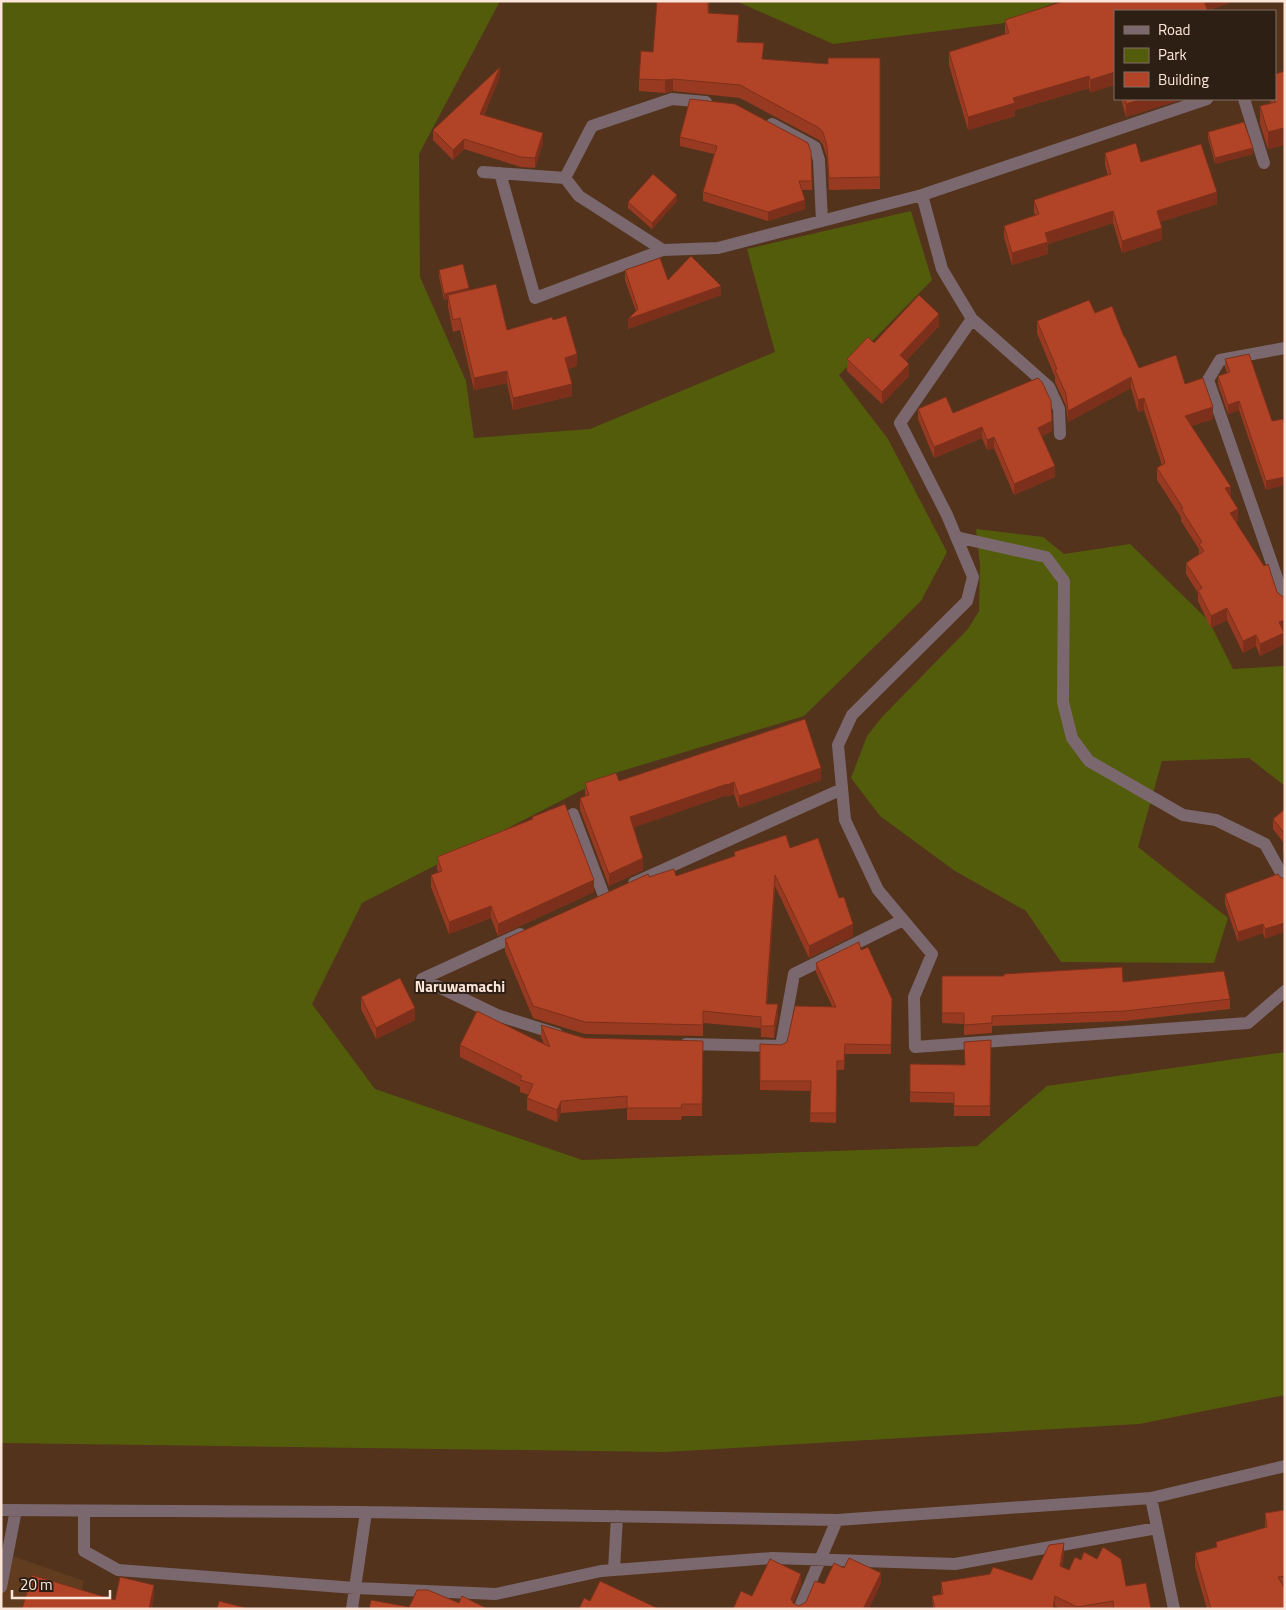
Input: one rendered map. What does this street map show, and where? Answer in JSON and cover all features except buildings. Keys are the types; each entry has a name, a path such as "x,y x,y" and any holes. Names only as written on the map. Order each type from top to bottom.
{"street":[{"path":"565,178 592,126 672,99 718,104"},
{"path":"500,173 535,298 663,250 718,248 922,195 1204,100"},
{"path":"1244,100 1264,163"},
{"path":"763,119 815,147 819,160 822,221"},
{"path":"483,172 565,178 579,196 663,250"},
{"path":"922,195 942,269 972,319 1049,387 1059,409 1060,434"},
{"path":"972,319 900,423 947,515 973,577 967,602 852,715 838,746 845,820 878,890 932,954 914,997 915,1047 1248,1023 1284,991"},
{"path":"1285,348 1220,360 1208,380 1285,601"},
{"path":"956,537 1046,557 1064,581 1063,702 1072,738 1089,761 1183,814 1216,820 1265,844 1285,880"},
{"path":"573,814 609,894 842,789"},
{"path":"673,1044 781,1046 794,974 903,920"},
{"path":"535,928 422,979 497,1016 566,1037"},
{"path":"1,1510 366,1512 837,1520 1151,1498 1285,1466"},
{"path":"1151,1498 1174,1609"},
{"path":"1,1587 16,1510"},
{"path":"84,1511 84,1551 118,1570 355,1588 496,1594 601,1571 773,1558 955,1564 1157,1528"},
{"path":"352,1609 366,1512"},
{"path":"614,1570 617,1516"},
{"path":"799,1609 837,1520"}],"shaded area":[{"path":"1,1552 84,1581 77,1609 1,1609"}],"green space":[{"path":"1,1 500,1 419,154 420,277 466,381 474,438 590,429 775,352 747,249 911,211 932,280 839,375 888,439 947,552 921,601 804,716 615,773 362,903 312,1004 375,1089 582,1160 977,1146 1047,1086 1285,1052 1285,1395 1139,1424 665,1452 1,1443"},
{"path":"736,1 1059,1 1005,23 833,44"},
{"path":"976,529 1043,537 1064,554 1130,544 1209,621 1233,669 1285,666 1285,786 1249,758 1162,761 1138,847 1228,918 1214,963 1061,962 1026,911 955,871 880,816 851,778 867,736 882,717 968,629 979,611 980,565"}],"district":[{"name":"Naruwamachi","path":"460,987"}]}
